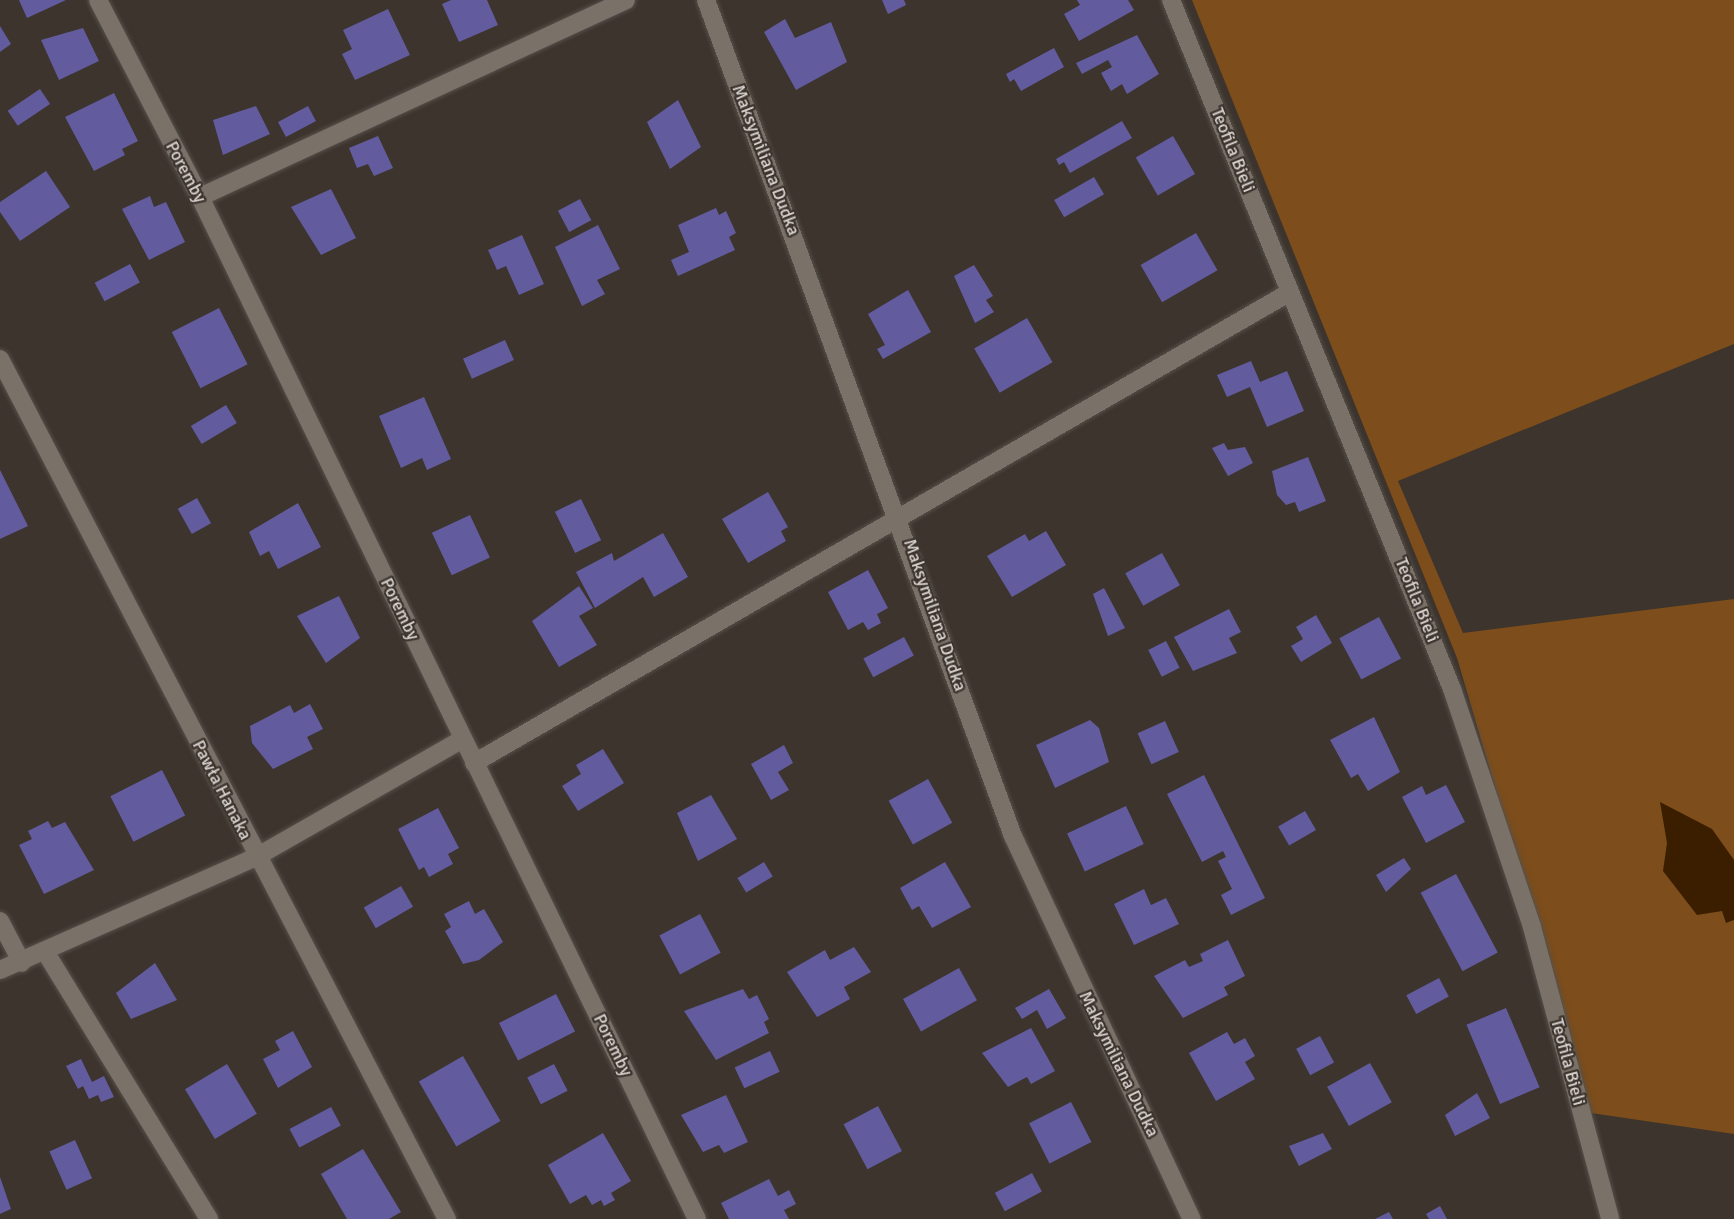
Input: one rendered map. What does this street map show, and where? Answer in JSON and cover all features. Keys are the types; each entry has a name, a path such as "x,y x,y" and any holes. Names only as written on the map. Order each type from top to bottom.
{"street":[{"name":"Poremby","path":"98,0 200,197 697,1219"},
{"path":"200,197 626,0"},
{"name":"Maksymiliana Dudka","path":"706,0 900,517 1013,836 1192,1219"},
{"name":"Teofila Bieli","path":"1171,0 1452,689 1532,927 1610,1219"},
{"path":"474,763 1290,292"},
{"name":"Pawła Hanaka","path":"0,359 256,857 447,1219"},
{"path":"0,970 46,953 256,857 463,739"},
{"path":"0,921 22,963"},
{"path":"46,953 209,1219"}],"shaded area":[{"path":"1192,0 1734,0 1734,344 1398,481 1463,633 1734,599 1734,1134 1591,1113 1457,658"},
{"path":"1660,802 1712,829 1734,860 1734,920 1726,923 1722,911 1697,915 1663,871 1667,843"}],"building":[{"path":"19,0 66,0 27,18"},
{"path":"451,0 487,0 498,25 459,42 442,4"},
{"path":"882,0 904,0 906,5 888,14"},
{"path":"1077,0 1128,0 1134,10 1079,41 1064,14 1080,5"},
{"path":"388,9 410,55 355,80 342,54 352,49 343,30"},
{"path":"785,19 795,38 831,22 847,62 796,90 764,32"},
{"path":"0,26 11,44 0,52"},
{"path":"83,28 99,61 59,80 41,40"},
{"path":"1137,35 1159,74 1127,94 1122,84 1111,91 1101,73 1112,67 1108,60 1082,74 1076,63"},
{"path":"1054,48 1064,67 1021,91 1014,79 1010,82 1006,74"},
{"path":"40,89 50,104 18,126 8,111"},
{"path":"114,93 138,141 122,149 125,155 94,171 65,117"},
{"path":"678,100 701,147 670,169 647,122"},
{"path":"256,106 270,134 223,155 213,120"},
{"path":"308,106 316,121 286,137 278,122"},
{"path":"1122,121 1132,138 1070,173 1064,162 1059,165 1056,159"},
{"path":"378,136 393,168 374,176 368,164 357,168 349,148"},
{"path":"1173,136 1195,174 1158,196 1136,158"},
{"path":"46,171 70,207 20,241 0,212 0,202"},
{"path":"1094,177 1104,194 1064,217 1054,200"},
{"path":"331,189 356,238 321,255 291,207"},
{"path":"150,196 154,207 166,202 185,242 149,260 122,209"},
{"path":"580,199 591,220 569,232 558,211"},
{"path":"716,208 719,215 726,211 736,233 729,237 735,250 678,276 671,260 689,252 678,225"},
{"path":"598,225 620,269 597,280 605,294 582,306 555,247"},
{"path":"1196,233 1218,270 1162,302 1141,265"},
{"path":"522,235 544,284 519,295 506,266 497,270 488,250"},
{"path":"130,264 140,283 105,301 95,283"},
{"path":"974,265 993,296 986,300 994,312 975,323 954,276"},
{"path":"908,290 931,332 883,359 877,349 885,345 868,314"},
{"path":"219,308 248,364 200,388 172,332"},
{"path":"1027,318 1052,362 1000,393 974,349"},
{"path":"505,340 514,360 472,379 463,359"},
{"path":"1251,361 1260,382 1287,371 1304,411 1267,427 1250,387 1227,397 1217,375"},
{"path":"424,397 451,459 427,470 422,458 401,468 379,416"},
{"path":"226,405 237,423 202,444 191,426"},
{"path":"1224,443 1228,450 1245,447 1253,463 1228,476 1212,448"},
{"path":"1308,457 1326,501 1299,512 1295,502 1286,505 1277,495 1272,471"},
{"path":"0,470 28,526 0,539"},
{"path":"768,492 788,527 781,531 786,541 748,563 722,519"},
{"path":"197,498 211,523 192,534 178,509"},
{"path":"581,499 601,540 575,553 555,512"},
{"path":"298,503 321,547 278,569 269,551 260,556 249,532"},
{"path":"470,515 490,558 452,575 432,533"},
{"path":"1046,531 1066,565 1012,597 987,556 1025,534 1029,541"},
{"path":"663,533 688,577 654,597 643,577 595,608 576,572 612,553 614,561"},
{"path":"1162,553 1180,585 1143,606 1125,573"},
{"path":"868,570 888,608 877,614 881,623 868,630 863,622 848,630 828,592"},
{"path":"579,586 593,608 579,616 597,645 559,667 532,621"},
{"path":"1104,588 1125,628 1108,636 1093,594"},
{"path":"339,596 360,638 326,663 297,616"},
{"path":"1229,609 1241,632 1229,638 1237,653 1193,671 1174,637"},
{"path":"1316,615 1332,643 1301,662 1291,646 1303,639 1296,627"},
{"path":"1379,617 1401,658 1361,680 1339,638"},
{"path":"904,637 914,656 873,677 863,659"},
{"path":"1166,641 1180,668 1162,677 1148,650"},
{"path":"310,704 323,729 307,737 313,749 273,769 252,743 250,726 290,705 294,713"},
{"path":"1374,717 1400,772 1368,791 1358,774 1351,778 1330,740"},
{"path":"1090,720 1099,728 1109,762 1055,788 1036,745"},
{"path":"1165,721 1179,752 1151,764 1138,733"},
{"path":"784,745 793,763 778,772 789,790 771,800 751,764"},
{"path":"603,749 624,783 578,811 562,786 581,774 576,765"},
{"path":"162,770 185,815 133,842 110,796"},
{"path":"1204,775 1265,898 1231,915 1221,895 1232,889 1218,861 1226,857 1223,851 1202,862 1167,794"},
{"path":"928,779 952,823 913,845 889,801"},
{"path":"1446,785 1465,822 1426,843 1402,797 1422,786 1426,795"},
{"path":"711,795 737,839 698,861 677,813"},
{"path":"1126,806 1144,844 1085,872 1067,833"},
{"path":"438,808 459,848 448,854 453,864 429,877 424,867 419,870 398,829"},
{"path":"1305,811 1316,830 1289,846 1278,826"},
{"path":"48,821 52,828 65,822 94,870 44,894 19,845 32,839 28,831"},
{"path":"1404,858 1411,869 1386,892 1376,875"},
{"path":"764,862 773,877 746,893 737,878"},
{"path":"945,862 971,907 932,928 919,906 912,910 900,888"},
{"path":"1456,874 1498,953 1462,971 1421,893"},
{"path":"401,886 413,907 376,928 364,907"},
{"path":"1144,889 1151,905 1166,898 1179,924 1134,945 1114,904"},
{"path":"469,901 475,914 484,909 503,942 479,960 463,964 445,931 451,927 444,914"},
{"path":"700,914 721,953 680,974 659,936"},
{"path":"1228,940 1245,976 1224,987 1228,995 1183,1018 1154,976 1185,960 1189,967 1203,961 1200,954"},
{"path":"854,947 871,972 844,987 850,999 817,1017 787,972 825,950 830,960"},
{"path":"155,963 177,1000 131,1019 116,993"},
{"path":"959,968 977,1000 921,1031 903,999"},
{"path":"1439,978 1449,997 1416,1014 1406,995"},
{"path":"743,989 749,999 757,995 769,1019 764,1022 769,1033 716,1060 684,1011"},
{"path":"1049,989 1066,1018 1047,1029 1037,1010 1022,1019 1015,1008"},
{"path":"556,994 575,1031 518,1060 499,1023"},
{"path":"1506,1008 1540,1087 1500,1104 1466,1025"},
{"path":"1031,1028 1055,1071 1031,1084 1027,1077 1008,1087 982,1053"},
{"path":"293,1031 312,1067 278,1088 263,1059 280,1050 275,1041"},
{"path":"1227,1032 1234,1044 1245,1038 1255,1056 1245,1062 1255,1079 1216,1101 1189,1053"},
{"path":"1320,1036 1334,1062 1310,1075 1296,1049"},
{"path":"770,1051 780,1072 744,1088 735,1067"},
{"path":"463,1056 500,1121 456,1146 419,1082"},
{"path":"81,1059 92,1082 104,1076 114,1097 101,1102 98,1095 89,1099 83,1086 78,1089 66,1066"},
{"path":"1370,1063 1392,1102 1349,1126 1327,1087"},
{"path":"227,1064 257,1114 215,1139 185,1089"},
{"path":"554,1064 568,1091 541,1104 527,1078"},
{"path":"1477,1093 1490,1118 1455,1136 1445,1115"},
{"path":"726,1095 748,1142 724,1153 719,1145 703,1152 681,1115"},
{"path":"1071,1102 1091,1142 1050,1163 1029,1123"},
{"path":"878,1106 902,1151 868,1169 844,1124"},
{"path":"331,1107 341,1126 299,1148 290,1129"},
{"path":"603,1133 631,1181 611,1193 615,1200 604,1206 601,1200 592,1205 586,1195 570,1204 548,1165"},
{"path":"1323,1133 1332,1149 1299,1166 1289,1146"},
{"path":"75,1140 92,1178 67,1190 49,1151"},
{"path":"363,1149 401,1212 389,1219 347,1219 321,1174"},
{"path":"1032,1173 1042,1192 1005,1211 995,1193"},
{"path":"0,1177 11,1209 0,1214"},
{"path":"769,1179 778,1196 789,1190 796,1204 784,1210 789,1219 729,1219 721,1203"},
{"path":"1440,1206 1447,1219 1429,1219 1426,1214"},
{"path":"1389,1212 1393,1219 1375,1219"}]}
